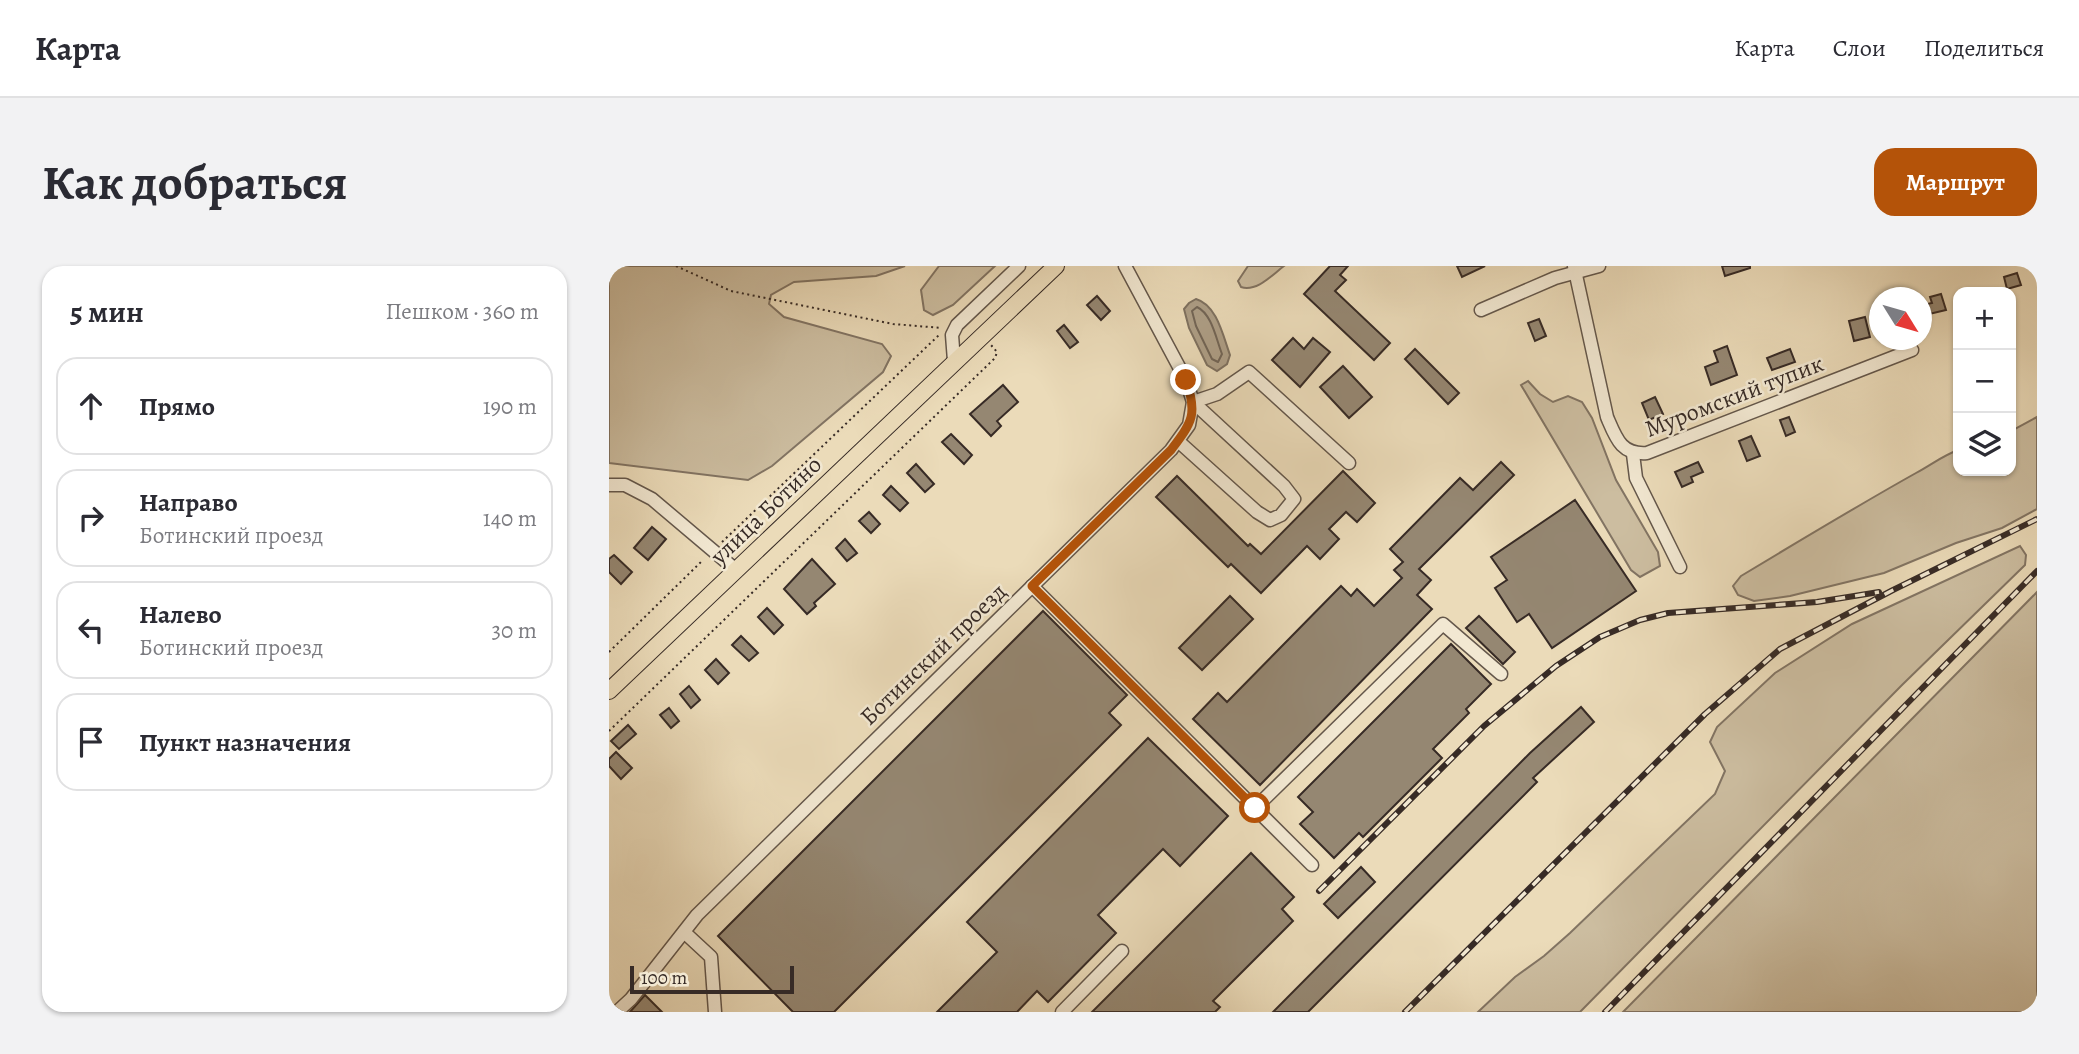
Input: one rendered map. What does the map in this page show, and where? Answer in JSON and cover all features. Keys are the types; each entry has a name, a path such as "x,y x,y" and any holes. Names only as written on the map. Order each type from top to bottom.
{"main road":[{"name":"улица Ботино","path":"609,691 1056,266"}],"street":[{"path":"954,361 952,335 957,325 1019,266"},
{"path":"1125,266 1186,380 1193,402 1284,486 1294,499 1281,515 1270,520 1257,512 1178,441"},
{"path":"1481,310 1575,270 1599,266"},
{"name":"Муромский тупик","path":"1575,270 1607,417 1623,447 1633,454 1647,453 1912,350"},
{"path":"1193,402 1217,394 1249,372 1349,463"},
{"name":"Ботинский проезд","path":"617,1012 631,999 707,905 1178,441 1189,425 1193,402"},
{"path":"1633,454 1636,478 1680,567"},
{"path":"609,485 625,485 652,499 736,570"},
{"path":"1032,586 1312,864"},
{"path":"1255,808 1443,624 1501,674"},
{"path":"684,932 711,957 715,1012"},
{"path":"1062,1012 1122,951"}],"path":[{"path":"676,266 731,291 894,324 938,329 957,325"},
{"path":"609,652 940,334 957,325"},
{"path":"609,732 995,358 997,352 983,336"}],"shaded area":[{"path":"609,266 905,266 876,276 794,282 771,295 769,304 784,317 882,344 891,356 883,372 772,466 748,480 609,463"},
{"path":"939,266 995,266 953,305 933,315 924,310 921,290"},
{"path":"1248,266 1284,266 1258,285 1241,287 1238,281"},
{"path":"1528,381 1540,394 1553,402 1568,396 1582,402 1592,418 1616,480 1658,552 1660,566 1640,577 1631,570 1521,385"},
{"path":"2037,417 2037,509 2002,528 1956,543 1884,573 1790,596 1754,601 1738,595 1733,586 1741,576 1952,452 1953,476 2016,476 2016,428"},
{"path":"2020,546 2026,555 2025,565 1902,685 1580,1012 1478,1012 1515,977 1570,933 1715,794 1725,771 1710,742 1717,727 1775,673 1852,624"},
{"path":"2037,592 2037,1012 1623,1012"}],"water":[{"path":"1196,299 1203,302 1214,314 1230,355 1227,364 1217,371 1207,365 1189,328 1184,309"}],"building":[{"path":"1330,266 1348,266 1340,275 1346,280 1335,291 1390,343 1374,360 1304,294"},
{"path":"1457,266 1485,266 1462,277"},
{"path":"1722,266 1750,266 1750,268 1725,276"},
{"path":"2017,273 2021,285 2006,287 2004,277"},
{"path":"1941,294 1946,310 1932,313 1932,296"},
{"path":"1097,296 1110,311 1101,320 1087,305"},
{"path":"1865,317 1869,337 1854,341 1849,321"},
{"path":"1539,319 1546,336 1535,341 1528,323"},
{"path":"1064,325 1078,342 1070,348 1057,331"},
{"path":"1293,338 1304,349 1313,338 1330,352 1300,387 1272,360"},
{"path":"1727,346 1737,375 1711,385 1705,367 1718,362 1714,351"},
{"path":"1415,349 1459,393 1448,404 1405,359"},
{"path":"1790,349 1795,362 1772,370 1767,358"},
{"path":"1343,366 1372,397 1349,418 1320,387"},
{"path":"1003,385 1018,402 997,421 1001,426 991,436 970,414"},
{"path":"1655,397 1663,414 1649,420 1642,403"},
{"path":"1789,417 1795,432 1786,436 1780,420"},
{"path":"951,434 972,455 964,464 942,442"},
{"path":"1751,436 1760,456 1747,461 1739,441"},
{"path":"1501,462 1514,475 1419,569 1431,580 1417,595 1432,609 1260,785 1193,719 1218,693 1227,702 1341,586 1351,596 1357,589 1374,606 1402,578 1394,570 1403,562 1390,549 1460,478 1473,490"},
{"path":"1698,462 1703,472 1691,477 1693,482 1682,487 1675,472"},
{"path":"916,464 934,484 925,492 907,473"},
{"path":"1343,471 1375,503 1357,522 1346,512 1329,529 1339,539 1320,559 1307,546 1261,593 1231,564 1228,567 1156,497 1177,476 1248,546 1250,544 1261,554"},
{"path":"891,486 908,503 900,511 883,495"},
{"path":"1575,500 1636,591 1552,648 1529,614 1517,622 1495,588 1507,580 1491,557"},
{"path":"869,512 880,524 871,533 859,521"},
{"path":"652,527 666,539 648,560 634,548"},
{"path":"845,539 857,553 847,561 836,548"},
{"path":"614,555 632,572 621,584 609,572 609,559"},
{"path":"812,559 835,584 814,603 816,606 807,614 784,589"},
{"path":"1230,596 1253,619 1202,670 1179,648"},
{"path":"767,608 783,625 774,634 758,617"},
{"path":"1043,611 1127,695 1109,713 1121,725 834,1012 793,1012 718,936"},
{"path":"1479,616 1515,652 1503,664 1466,628"},
{"path":"741,636 758,653 749,661 732,645"},
{"path":"1451,644 1491,684 1466,709 1469,713 1433,749 1442,758 1363,837 1359,833 1334,858 1300,824 1313,812 1298,797"},
{"path":"716,659 729,673 718,684 705,670"},
{"path":"689,686 700,700 691,708 680,694"},
{"path":"1581,707 1594,722 1533,778 1537,782 1308,1012 1273,1012 1530,753"},
{"path":"669,708 679,721 671,728 660,715"},
{"path":"628,725 636,734 619,749 611,741"},
{"path":"1148,738 1228,816 1180,866 1163,849 1098,915 1116,933 1048,1002 1037,991 1017,1012 937,1012 997,952 967,922"},
{"path":"616,752 632,768 621,779 609,766 609,759"},
{"path":"1251,853 1294,897 1282,909 1293,921 1213,1001 1220,1007 1215,1012 1092,1012"},
{"path":"1361,867 1375,882 1338,918 1324,904"},
{"path":"645,995 662,1012 630,1012"}],"railway":[{"path":"1405,1012 1705,714 1780,649 2037,519"},
{"path":"1605,1012 2037,571"},
{"path":"1319,891 1484,726 1556,666 1600,637 1640,620 1668,613 1817,602 1879,592"}],"route":[{"path":"1186,380 1193,402 1189,425 1171,450 1032,586 1255,808"}]}
